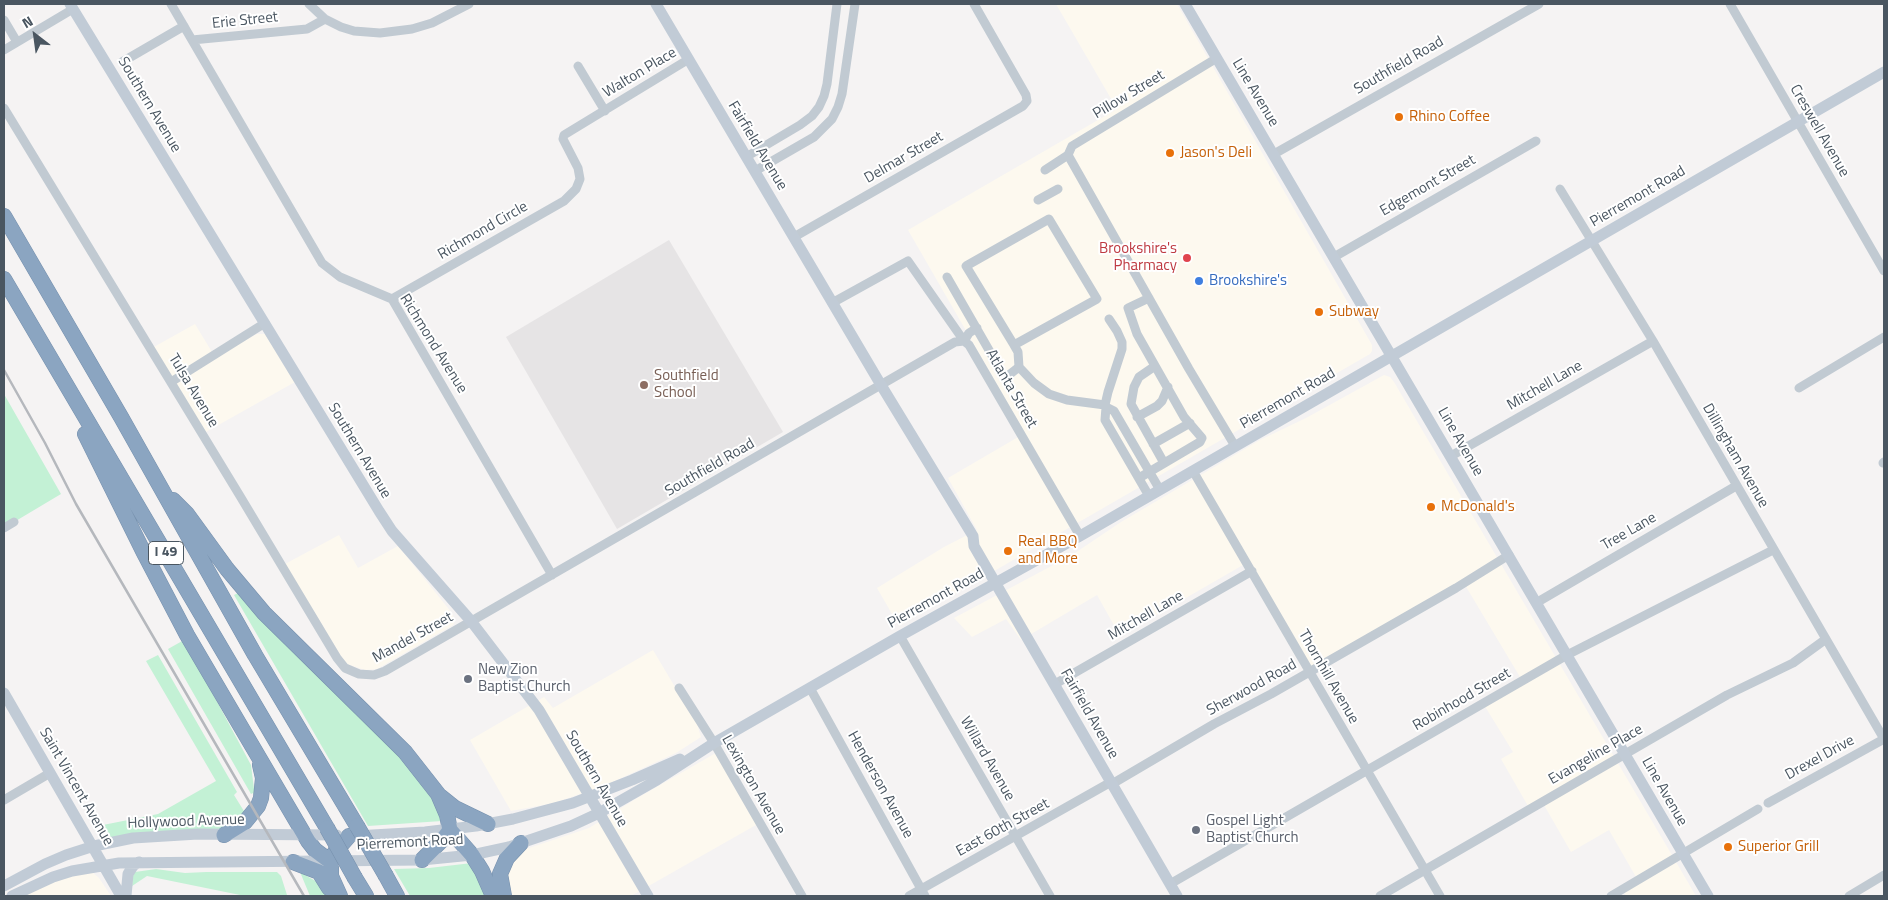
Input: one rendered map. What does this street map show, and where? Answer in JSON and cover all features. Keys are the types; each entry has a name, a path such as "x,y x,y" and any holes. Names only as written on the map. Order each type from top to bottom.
{"highway":[{"name":"I 49","path":"4,216 78,342 297,727 353,831 386,876 397,896"},
{"name":"I 49","path":"4,279 366,896"},
{"path":"29,320 143,552 187,634 304,834 315,850 331,862"},
{"path":"161,490 187,514 226,569 264,614 405,752 438,794 454,808 488,824"},
{"path":"224,835 245,822 258,806 261,798 263,778 257,754"},
{"path":"438,794 447,815 450,830 472,855 493,896"},
{"path":"422,860 450,830"},
{"path":"339,894 330,876 331,862 335,852 353,831"},
{"path":"504,896 500,874 507,858 521,843"},
{"path":"293,862 319,872 329,888 339,894"}],"main road":[{"name":"Fairfield Avenue","path":"656,4 929,465 932,478 961,530 974,546 1177,896"},
{"name":"Line Avenue","path":"1185,4 1708,896"},
{"name":"Southern Avenue","path":"71,6 392,531 471,621 539,710 648,896"},
{"name":"Pierremont Road","path":"331,862 422,860 472,855 521,843 571,826 599,813 657,780 709,746 900,636 1080,536 1884,72"},
{"name":"Saint Vincent Avenue","path":"4,693 94,846 121,896"},
{"name":"Pierremont Road","path":"353,831 450,830 488,824 549,810 589,797 709,746"},
{"name":"Hollywood Avenue","path":"4,886 45,864 94,846 120,840 157,836 304,834 353,831"},
{"path":"12,896 53,877 103,865 139,862 331,862"},
{"path":"126,896 128,874 133,866 139,862"}],"street":[{"name":"Richmond Avenue","path":"171,4 322,263 340,277 392,299 552,575"},
{"path":"309,4 325,19 341,27 354,31 390,32 412,29 432,23 469,4"},
{"path":"746,157 800,125 812,116 819,107 824,96 837,4"},
{"path":"755,172 814,137 832,119 842,94 855,4"},
{"name":"Delmar Street","path":"794,237 1023,106 1027,101 1026,95 974,4"},
{"name":"Southfield Road","path":"1274,154 1521,8 1539,4"},
{"name":"Creswell Avenue","path":"1730,4 1884,271"},
{"path":"4,50 71,6"},
{"name":"Erie Street","path":"192,40 308,29 325,19"},
{"path":"4,20 17,42"},
{"path":"122,62 184,26"},
{"name":"Pillow Street","path":"1045,170 1070,159 1072,146 1216,58"},
{"name":"Walton Place","path":"580,179 578,168 564,137 568,132 689,59"},
{"name":"Walton Place","path":"578,66 605,110"},
{"name":"Tulsa Avenue","path":"4,108 337,658 345,668 367,676"},
{"name":"Edgemont Street","path":"1334,257 1536,141"},
{"path":"1070,159 1236,446"},
{"name":"Richmond Circle","path":"392,299 564,201 576,189 580,179"},
{"path":"1038,200 1058,189"},
{"name":"Dillingham Avenue","path":"1560,189 1653,341 1884,739"},
{"path":"1014,345 1097,299 1050,219 966,266 1018,352 1019,368 1034,384 1049,394 1067,400 1105,406 1114,412 1160,490"},
{"name":"Atlanta Street","path":"832,303 908,261 964,341 969,345 1080,536"},
{"path":"947,277 1005,378 1019,368"},
{"path":"1138,478 1200,442 1202,438 1168,388 1137,334 1128,308 1149,298"},
{"path":"1109,320 1122,342 1122,349 1105,406 1105,420 1149,496"},
{"path":"171,382 265,324"},
{"path":"964,341 969,333 977,328"},
{"path":"1799,388 1884,337"},
{"name":"Southfield Road","path":"471,621 955,342 964,341"},
{"name":"Mitchell Lane","path":"1451,456 1653,341"},
{"path":"1156,366 1139,377 1134,387 1130,404 1164,463"},
{"path":"1137,417 1157,406 1162,401 1168,388"},
{"path":"1153,444 1190,423"},
{"name":"Thornhill Avenue","path":"1193,471 1440,896"},
{"name":"Tree Lane","path":"1536,603 1736,486"},
{"path":"4,528 14,522"},
{"name":"Robinhood Street","path":"1170,884 1567,655 1773,550"},
{"name":"Sherwood Road","path":"1111,783 1214,724 1272,694 1456,588 1508,554"},
{"name":"Mitchell Lane","path":"1055,684 1252,571"},
{"name":"Mandel Street","path":"367,676 385,671 471,621"},
{"name":"Willard Avenue","path":"900,636 1050,896"},
{"name":"Evangeline Place","path":"1380,896 1741,687 1793,662 1826,639"},
{"name":"Lexington Avenue","path":"679,688 709,746 802,896"},
{"name":"Henderson Avenue","path":"810,688 923,893"},
{"name":"Drexel Drive","path":"1768,803 1884,739"},
{"path":"4,800 50,773"},
{"name":"East 60th Street","path":"909,896 923,893 1016,836 1111,783"},
{"path":"1611,896 1758,809"},
{"path":"1849,896 1884,876"}],"shaded area":[{"path":"1056,4 1177,4 1372,345 1372,351 1370,354 899,626 877,588 944,547 977,530 948,478 1025,433 908,230 1117,109"},
{"name":"Southfield School","path":"669,240 783,432 617,529 506,337"},
{"path":"195,324 215,357 257,334 265,334 295,382 206,432 152,348"},
{"path":"1384,375 1390,377 1394,382 1696,896 1626,896 1620,886 1636,877 1609,830 1571,852 1544,805 1532,813 1501,759 1513,752 1481,700 1520,677 1462,580 1304,671 1243,565 1120,636 1097,595 1021,640 1006,619 972,637 954,618 1072,555 1121,522 1260,440 1306,418"},
{"path":"339,535 358,568 398,546 452,613 455,621 453,625 377,669 365,670 347,664 285,564"},
{"path":"653,650 697,724 701,737 676,753 606,785 554,803 511,811 470,740 544,697 553,708"},
{"path":"721,750 763,821 631,896 510,896 507,872 510,862 526,849 589,828"},
{"path":"92,872 99,878 111,896 21,896 38,887 78,874"}],"green space":[{"path":"4,394 61,494 4,528"},
{"path":"238,593 416,771 432,793 442,821 368,826 234,595"},
{"path":"184,640 251,765 255,797 253,793 251,794 168,649"},
{"path":"158,655 237,792 234,795 247,816 227,829 102,838 93,827 158,814 216,781 146,661"},
{"path":"472,863 489,896 410,896 394,869 429,868"},
{"path":"156,869 185,873 277,872 281,876 287,895 245,896 147,876 132,886 135,872"},
{"path":"300,872 319,883 327,896 310,896"}],"railway":[{"path":"4,370 45,443 76,504 304,896"}],"place":[{"name":"Rhino Coffee","path":"1399,117"},
{"name":"Jason's Deli","path":"1170,153"},
{"name":"Brookshire's Pharmacy","path":"1187,258"},
{"name":"Brookshire's","path":"1199,281"},
{"name":"Subway","path":"1319,312"},
{"name":"Southfield School","path":"644,385"},
{"name":"McDonald's","path":"1431,507"},
{"name":"Real BBQ and More","path":"1008,551"},
{"name":"New Zion Baptist Church","path":"468,679"},
{"name":"Gospel Light Baptist Church","path":"1196,830"},
{"name":"Superior Grill","path":"1728,847"}]}
